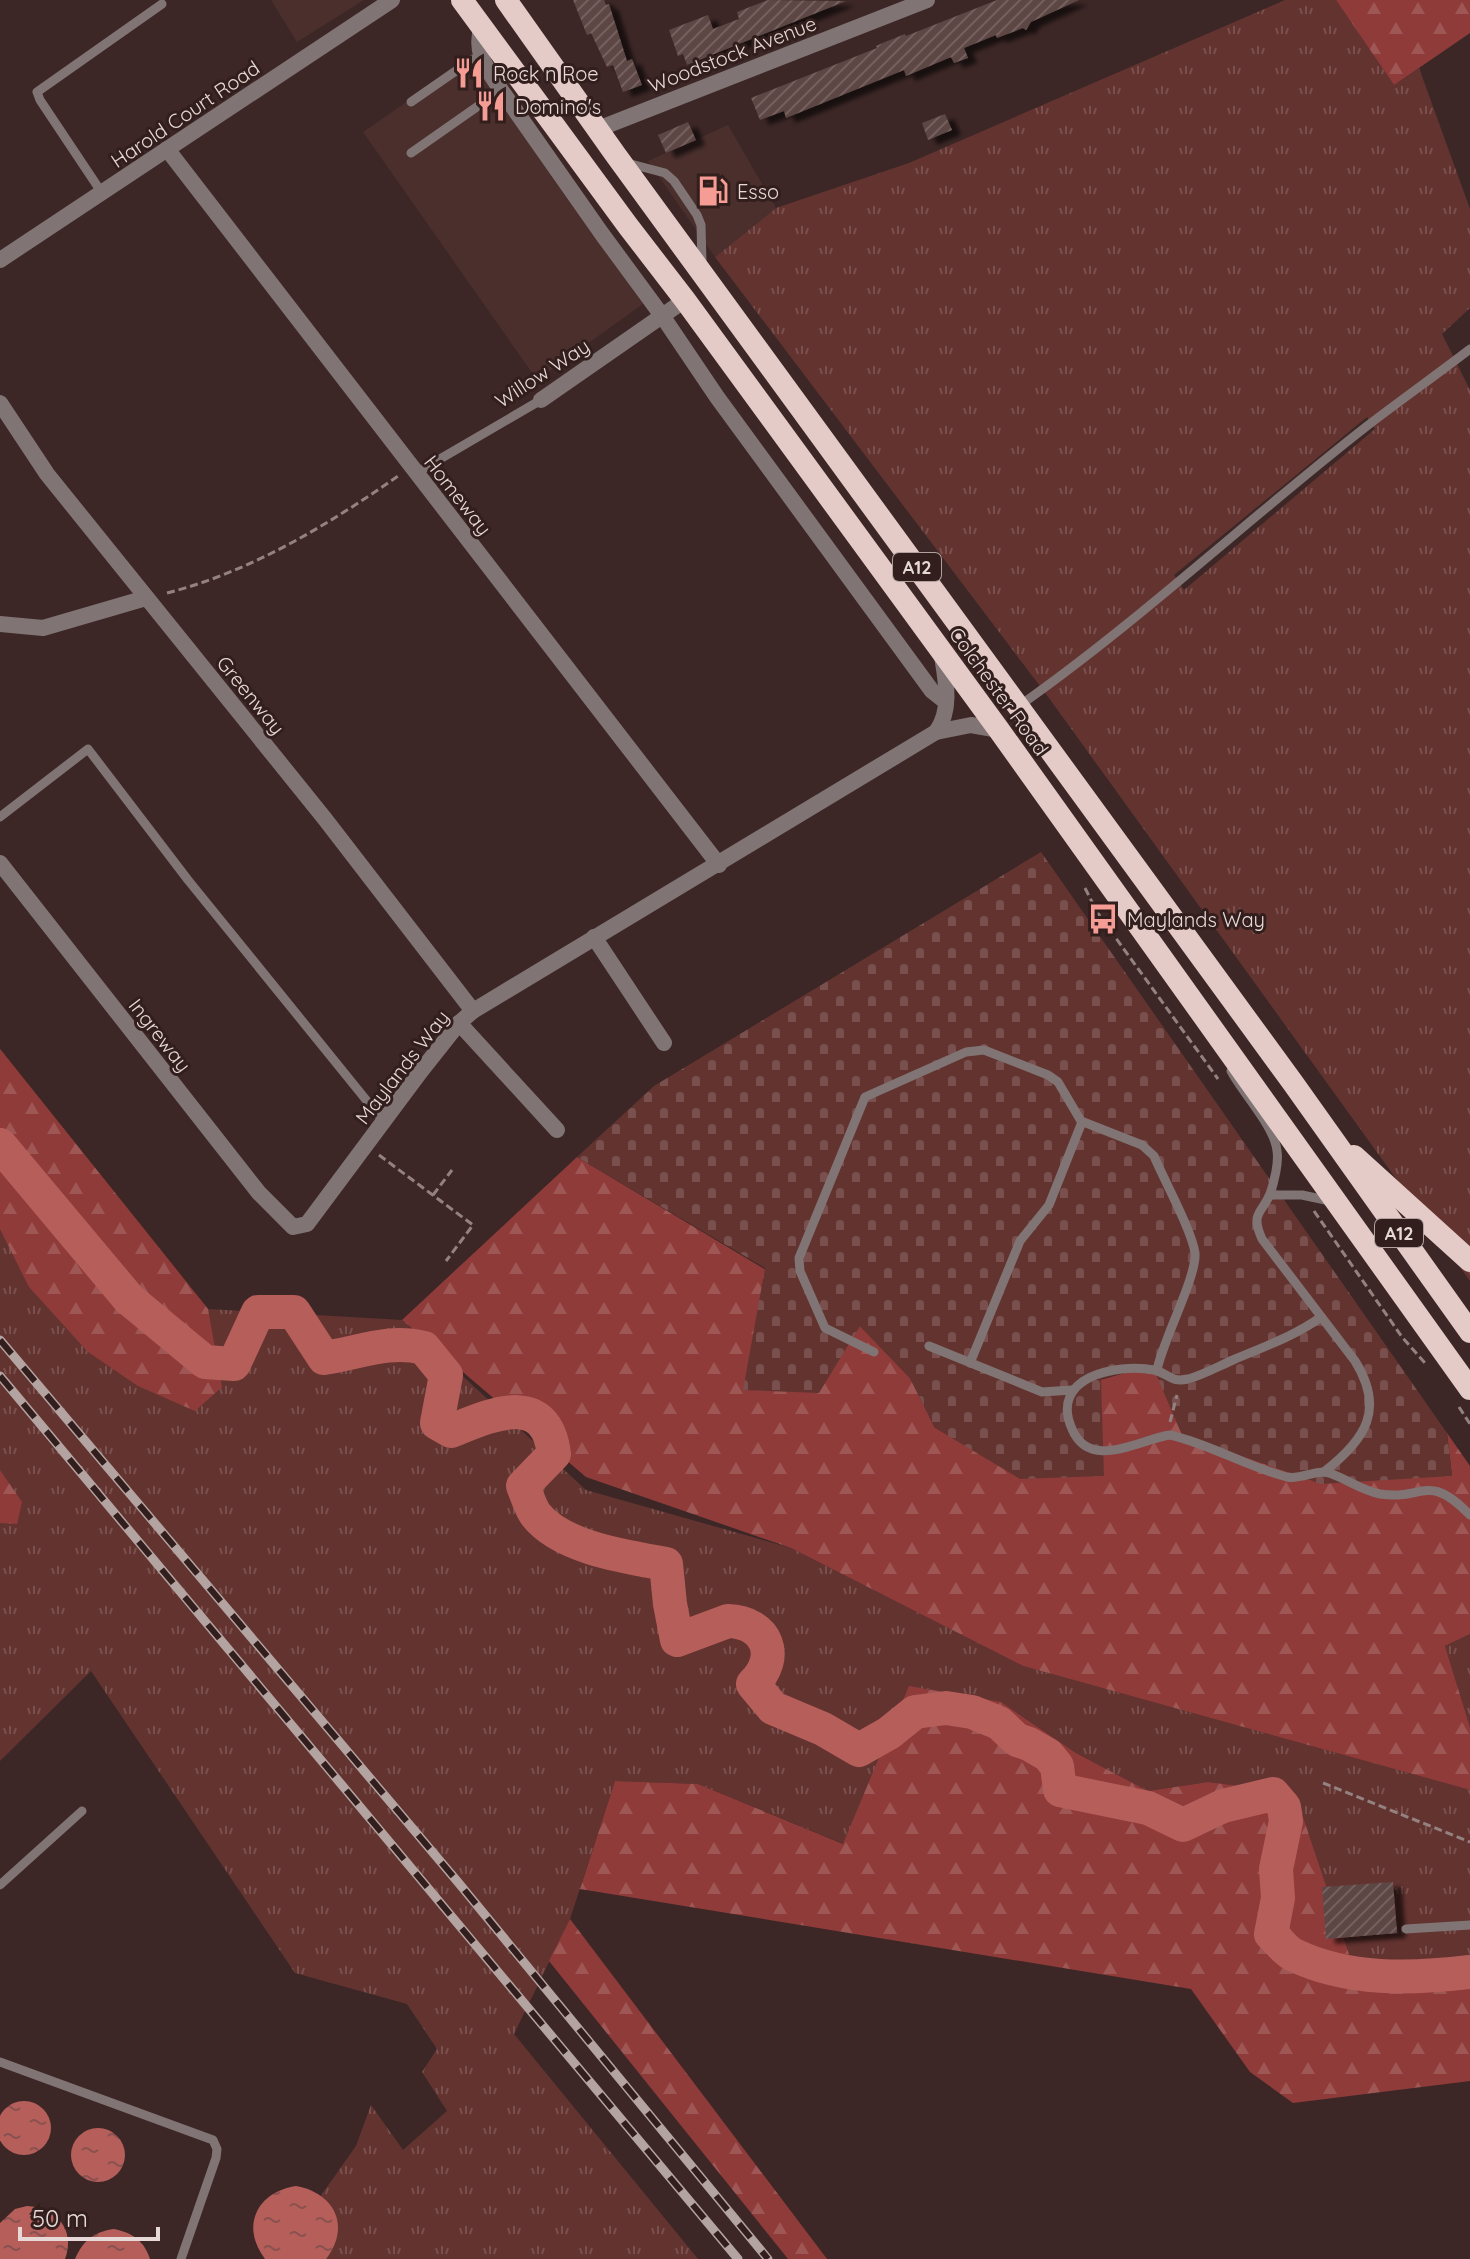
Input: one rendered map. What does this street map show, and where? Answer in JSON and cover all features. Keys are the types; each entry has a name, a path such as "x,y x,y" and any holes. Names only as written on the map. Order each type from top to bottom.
{"highway":[{"name":"Colchester Road","path":"462,0 942,652 989,728 1338,1203 1463,1396"},
{"name":"Colchester Road","path":"506,0 707,282 1019,706 1470,1332"},
{"name":"A12","path":"1328,1135 1470,1261"}],"street":[{"name":"Harold Court Road","path":"0,260 392,0"},
{"name":"Woodstock Avenue","path":"598,129 927,0"},
{"path":"481,60 478,45 482,26"},
{"name":"Colchester Road","path":"481,60 717,397 932,691 946,704 989,728"},
{"name":"Homeway","path":"167,149 719,865"},
{"name":"Willow Way","path":"541,400 685,300"},
{"name":"Greenway","path":"0,403 47,474 325,819 473,1011"},
{"path":"0,624 43,628 146,598"},
{"path":"936,732 945,716 946,704 942,652"},
{"name":"Maylands Way","path":"293,1227 307,1224 459,1023 473,1011 936,732 964,725 989,728"},
{"name":"Ingreway","path":"0,863 259,1193 293,1227"},
{"path":"594,937 664,1043"},
{"path":"459,1023 557,1130"}],"lane":[{"path":"102,193 37,92 162,4"},
{"path":"411,102 473,59 481,60"},
{"path":"411,153 501,90"},
{"path":"615,154 629,164 665,173 674,181 701,225 701,257 707,282"},
{"path":"1019,706 1179,583 1366,427 1470,349"},
{"name":"Willow Way","path":"413,470 541,400"},
{"path":"0,817 88,749 188,880 384,1122"},
{"path":"1203,1018 1241,1090 1275,1143 1278,1154 1270,1195 1261,1206 1257,1229 1364,1376 1371,1400 1369,1419 1361,1438 1325,1471 1290,1478 1170,1435 1152,1437 1121,1450 1106,1452 1091,1448 1077,1439 1071,1428 1066,1407 1072,1390 1080,1381 1113,1371 1157,1370 1168,1379 1181,1380 1297,1332 1321,1317"},
{"path":"874,1352 825,1328 798,1264 865,1097 966,1052 984,1050 1048,1075 1058,1082 1082,1122 1149,1150 1154,1156 1192,1243 1195,1262 1160,1352 1157,1370"},
{"path":"970,1363 1020,1241 1049,1205 1082,1122"},
{"path":"1270,1195 1302,1195 1338,1203"},
{"path":"929,1346 1042,1392 1072,1390"},
{"path":"1325,1471 1363,1490 1384,1495 1429,1489 1441,1492 1470,1515"},
{"path":"0,1885 82,1811"},
{"path":"1406,1929 1470,1925"},
{"path":"0,2062 213,2140 217,2149 216,2158 181,2259"}],"path":[{"path":"146,598 230,573 293,541 413,470"},
{"path":"1084,886 1097,912 1218,1079"},
{"path":"367,1145 473,1225 446,1261"},
{"path":"433,1195 452,1170"},
{"path":"1316,1213 1402,1337 1433,1372"},
{"path":"1170,1435 1170,1419 1181,1380"},
{"path":"1463,1396 1470,1424"},
{"path":"1323,1783 1470,1842"}],"shaded area":[{"path":"271,0 364,0 297,42"},
{"path":"470,58 643,304 537,380 363,132"},
{"path":"728,125 776,208 715,257 648,161"}],"green space":[{"path":"1285,0 1336,0 1394,85 1419,68 1470,209 1470,308 1442,334 1470,390 1470,1281 1049,698 715,257 776,208 909,163","holes":["1367,417 1375,429 1184,590 1174,575"]},
{"path":"1336,0 1470,0 1470,33 1394,85"},
{"path":"1041,852 1447,1433 1452,1476 1321,1484 1182,1435 1152,1365 1101,1379 1104,1476 1020,1479 935,1428 910,1378 860,1326 819,1393 743,1390 765,1268 577,1157 654,1086"},
{"path":"0,1049 208,1309 402,1320 586,1490 791,1548 1023,1666 1470,1790 1470,1988 1350,1957 1295,1793 1208,1782 1148,1791 1076,1753 1010,1708 844,1844 698,1784 615,1781 570,1919 514,2034 698,2259 287,2259 317,2201 356,2146 371,2105 403,2150 447,2111 422,2072 437,2049 407,2004 295,1973 91,1671 0,1761"},
{"path":"0,1049 208,1309 222,1387 195,1411 138,1386 88,1352 29,1287 0,1229"},
{"path":"577,1157 860,1326 910,1378 935,1428 1152,1365 1452,1476 1447,1433 1470,1466 1470,1634 1445,1646 1470,1727 1470,1790 1023,1666 791,1548 586,1477 402,1320"},
{"path":"0,1470 22,1502 17,1524 0,1523"},
{"path":"1470,1634 1470,1727 1445,1646"},
{"path":"909,1686 1001,1702 1076,1753 1148,1791 1208,1782 1295,1793 1350,1957 1470,1988 1470,2081 1293,2103 1250,2072 1191,1989 580,1889 615,1781 698,1784 843,1844"},
{"path":"570,1919 827,2259 788,2259 549,1961"}],"water":[{"path":"24,2101 43,2109 51,2128 43,2147 24,2155 5,2147 -3,2128 5,2109"},
{"path":"98,2128 117,2136 125,2155 117,2174 98,2182 79,2174 71,2155 79,2136"},
{"path":"296,2186 321,2196 335,2213 338,2224 333,2247 326,2259 265,2259 254,2235 256,2212 271,2195"},
{"path":"27,2206 47,2211 61,2222 68,2239 65,2259 0,2259 0,2223 15,2209"},
{"path":"114,2229 137,2239 150,2259 75,2259 90,2238"}],"building":[{"path":"573,0 604,0 606,5 609,4 627,61 632,59 642,85 623,92 613,65 607,67 591,33 587,35"},
{"path":"768,0 846,1 687,65 683,54 678,56 669,30 708,15 713,29 739,19 737,12"},
{"path":"997,0 1079,0 1031,22 1026,30 1023,28 997,38 996,35 964,48 968,58 954,63 951,57 906,76 904,70 786,118 784,111 760,120 751,98 905,34"},
{"path":"945,114 952,130 928,140 922,123"},
{"path":"688,122 696,140 666,153 658,135"},
{"path":"1393,1882 1397,1933 1326,1939 1322,1887"}],"waterway":[{"path":"0,1145 129,1299 205,1362 234,1364 258,1312 294,1312 324,1358 386,1346 424,1348 446,1375 437,1423 451,1431 499,1414 514,1412 528,1414 540,1421 549,1434 554,1454 523,1486 536,1515 547,1526 578,1543 666,1564 677,1640 728,1621 752,1627 766,1643 768,1652 762,1674 753,1684 773,1708 823,1729 859,1750 889,1733 915,1712 946,1708 972,1712 999,1723 1017,1740 1048,1755 1057,1766 1060,1790 1148,1808 1183,1825 1223,1806 1273,1794 1284,1807 1286,1821 1276,1869 1278,1898 1271,1934 1288,1951 1336,1970 1358,1974 1403,1977 1470,1972"}],"railway":[{"path":"0,1340 457,1881 768,2259"},
{"path":"0,1376 738,2259"}],"place":[{"name":"Rock n Roe","path":"469,73"},
{"name":"Domino's","path":"491,106"},
{"name":"Esso","path":"713,191"},
{"name":"Maylands Way","path":"1103,919"}]}
